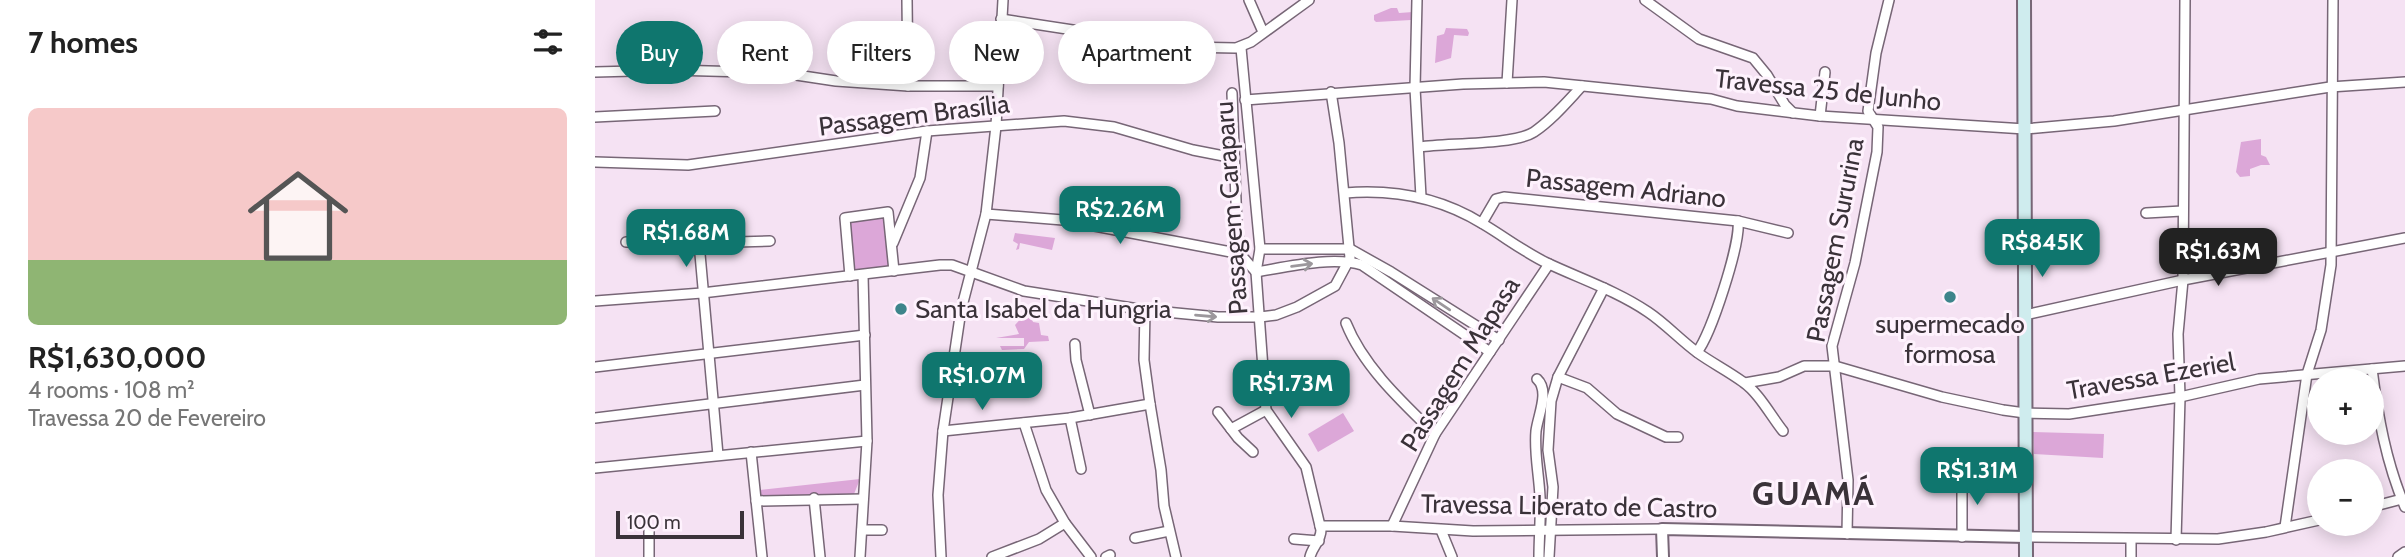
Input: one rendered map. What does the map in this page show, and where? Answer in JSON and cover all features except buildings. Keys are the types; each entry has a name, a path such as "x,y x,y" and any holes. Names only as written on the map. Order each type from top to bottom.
{"main road":[{"path":"2024,0 2026,557"}],"street":[{"path":"907,0 908,86"},
{"path":"941,557 938,495 943,431 961,310 986,214 996,126 1003,0"},
{"path":"1249,0 1263,32"},
{"path":"1002,19 1184,47 1241,48 1308,0"},
{"path":"1417,0 1415,88 1421,197"},
{"path":"1507,83 1512,0"},
{"path":"1645,0 1699,39 1753,58 1793,113"},
{"name":"Passagem Sururina","path":"1847,534 1848,480 1832,346 1855,263 1878,152 1878,127 1868,111 1876,53 1889,0"},
{"path":"2176,540 2180,397 2178,334 2183,280 2185,0"},
{"path":"2309,368 2321,330 2331,253 2330,87 2333,0"},
{"name":"Passagem Caraparu","path":"1241,48 1260,249 1256,272 1266,410"},
{"path":"595,72 672,70 783,73 836,81 908,86 998,86"},
{"path":"1820,116 1825,72"},
{"name":"Travessa 25 de Junho","path":"1245,100 1331,92 1544,82 1711,99 1737,106 1820,116 2025,129 2115,121 2330,87 2405,82"},
{"path":"1420,147 1504,140 1532,134 1582,86"},
{"path":"595,301 702,293 951,265 1033,293 1145,310 1218,317 1260,317 1286,312 1330,290 1339,281 1350,256 1345,193 1331,92"},
{"name":"Passagem Caraparu","path":"1232,93 1241,255"},
{"path":"595,117 715,111"},
{"name":"Passagem Brasília","path":"595,162 688,165 927,131 1041,121 1114,127 1234,158"},
{"path":"892,244 920,178 927,131"},
{"path":"1345,193 1391,192 1421,197 1457,210 1549,264 1604,288 1649,312 1697,352 1745,383 1783,431"},
{"name":"Passagem Adriano","path":"1482,223 1496,199 1504,197 1738,221 1789,233"},
{"path":"2146,213 2182,211"},
{"path":"851,276 845,218 888,212 894,271"},
{"path":"986,214 1063,220 1241,255 1256,272 1350,256 1494,346"},
{"name":"Passagem Adriano","path":"1697,352 1709,330 1718,304 1738,235 1738,221"},
{"path":"2025,315 2183,280 2405,238"},
{"path":"626,242 770,241"},
{"path":"699,243 718,455"},
{"path":"1260,249 1350,256 1391,272 1494,346"},
{"name":"Passagem Mapasa","path":"1392,526 1435,434 1549,264"},
{"path":"860,557 867,441 863,275"},
{"path":"1549,557 1553,487 1548,450 1549,417 1558,377 1604,288"},
{"path":"1145,310 1144,360 1169,531 1176,557"},
{"path":"1346,323 1376,372 1407,408 1435,434"},
{"path":"595,367 865,335"},
{"path":"1075,344 1076,360 1090,415"},
{"name":"Travessa Ezeriel","path":"1745,383 1779,377 1804,366 1835,366 1942,397 2025,413 2089,412 2180,397 2249,380 2307,374"},
{"name":"Travessa Ezeriel","path":"2383,368 2405,366"},
{"path":"2285,527 2307,374"},
{"path":"1558,377 1587,387 1617,414 1666,437 1678,437"},
{"path":"1537,379 1542,383 1543,389 1535,440 1540,498 1539,557"},
{"path":"595,418 865,385"},
{"path":"943,431 1070,418 1150,404"},
{"path":"1231,429 1266,410 1305,467 1321,535 1310,557"},
{"path":"1219,412 1244,446 1253,452"},
{"path":"1070,418 1081,469"},
{"path":"1024,423 1046,490 1086,555"},
{"path":"595,468 867,441"},
{"path":"2384,444 2390,470 2403,503 2384,505"},
{"path":"751,453 762,557"},
{"path":"1962,477 1962,537"},
{"path":"814,498 820,557"},
{"path":"756,501 863,499"},
{"name":"Travessa Liberato de Castro","path":"1320,526 1539,531 1662,529 2176,540 2218,539 2307,522"},
{"path":"992,557 1068,527"},
{"path":"1662,529 1663,557"},
{"path":"862,530 882,530"},
{"path":"1441,530 1452,557"},
{"path":"649,531 649,557"},
{"path":"1135,538 1169,531"},
{"path":"1294,539 1319,541"},
{"path":"2131,539 2131,557"},
{"path":"2398,557 2405,552"}],"shaded area":[{"path":"1397,8 1399,13 1413,12 1411,20 1374,20 1374,15"},
{"path":"1446,28 1467,29 1469,33 1468,36 1454,35 1451,58 1435,63 1437,36 1444,34"},
{"path":"2261,139 2261,155 2266,157 2270,165 2250,169 2250,176 2240,177 2236,172 2241,142"},
{"path":"885,214 890,269 851,273 845,218"},
{"path":"1015,233 1055,238 1052,250 1020,243 1019,249 1016,250 1018,244 1013,241"},
{"path":"2069,242 2093,242 2093,263 2080,263 2078,256 2070,255"},
{"path":"1024,315 1031,316 1033,322 1039,323 1041,335 1048,336 1049,341 1029,342 1024,349 1002,350 1000,346 1024,346 1024,338 996,338 1019,334 1015,325"},
{"path":"1343,413 1354,431 1318,452 1308,434"},
{"path":"2033,432 2104,434 2103,458 2034,454"},
{"path":"860,479 854,494 761,497 760,490"}],"place":[{"name":"supermecado formosa","path":"1950,297"},
{"name":"Santa Isabel da Hungria","path":"901,309"}],"district":[{"name":"GUAMÁ","path":"1814,493"}]}
